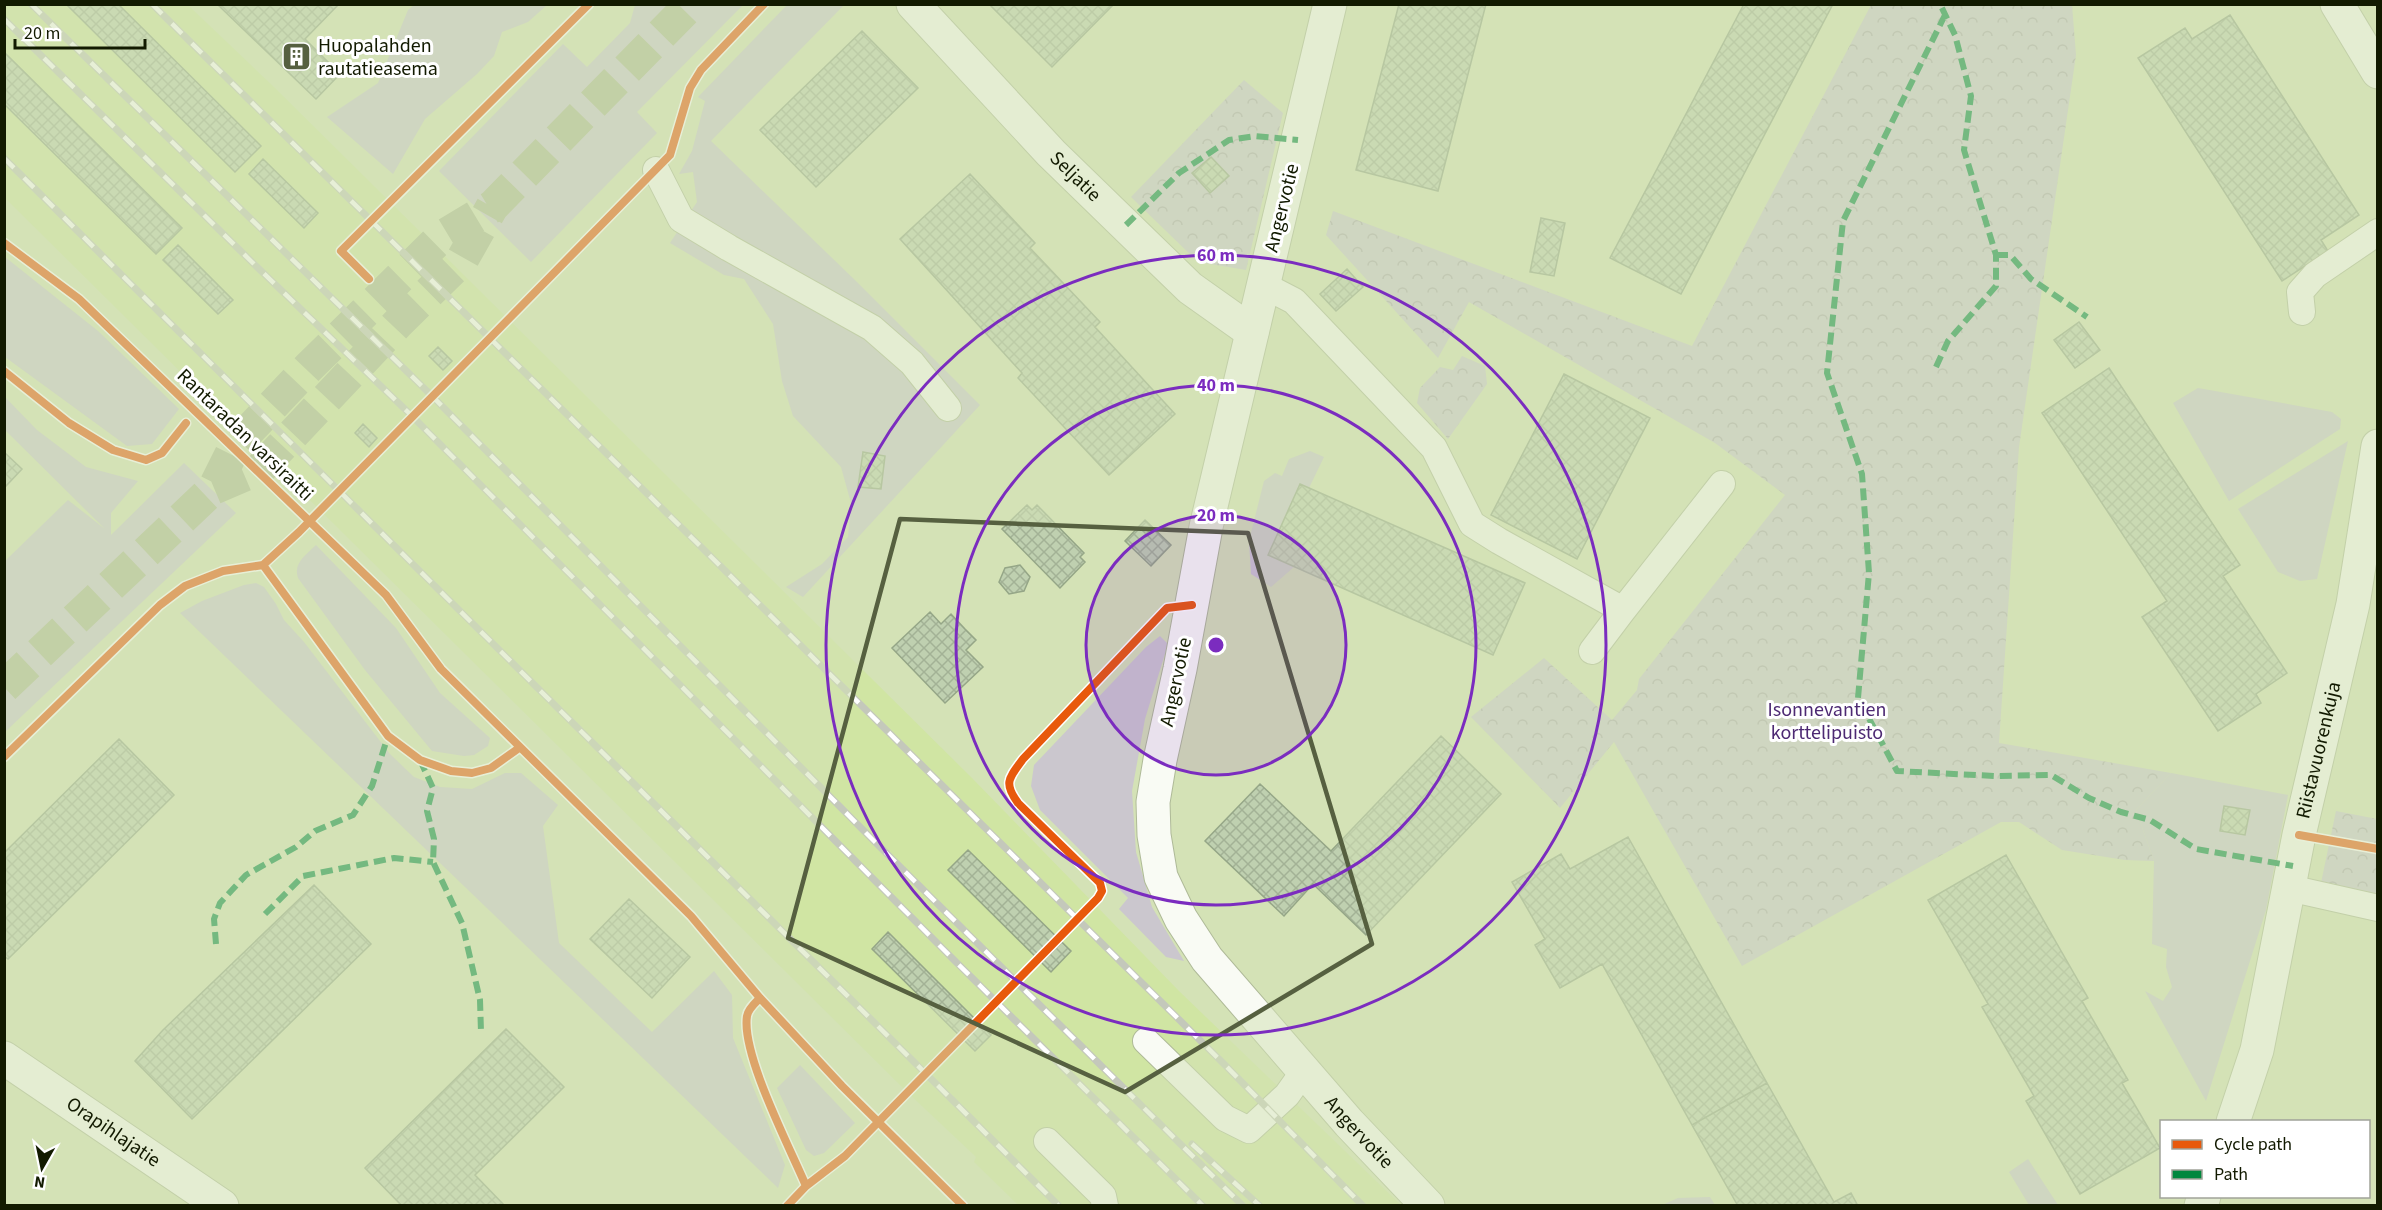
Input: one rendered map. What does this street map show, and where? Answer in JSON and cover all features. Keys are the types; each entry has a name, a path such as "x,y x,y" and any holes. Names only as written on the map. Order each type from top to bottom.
{"street":[{"name":"Seljatie","path":"913,4 1051,153 1190,288 1252,332"},
{"name":"Angervotie","path":"1330,4 1206,527 1180,669 1160,760 1154,802 1154,835 1161,877 1181,919 1208,959 1349,1123 1428,1206"},
{"path":"2337,4 2378,72"},
{"name":"Riistavuorenkuja","path":"2234,1120 2257,1050 2289,888 2353,604 2378,446"},
{"name":"Orapihlajatie","path":"4,1058 222,1206"}],"lane":[{"path":"656,170 681,219 872,328 912,363 948,408"},
{"path":"2302,312 2300,292 2315,275 2378,232"},
{"path":"1263,285 1294,301 1434,448 1472,524 1623,610"},
{"path":"1592,651 1722,484"},
{"path":"2289,888 2378,908"},
{"path":"1146,1041 1225,1118 1249,1130 1287,1095 1304,1071"},
{"path":"1047,1141 1103,1196 1105,1206"}],"highlighted area":[{"path":"900,519 1248,533 1372,944 1125,1092 788,938"}],"shaded area":[{"path":"4,5 188,5 274,87 972,778 1179,991 1401,1205 1018,1205 974,1162 976,1157 907,1092 5,198"}],"green space":[{"path":"415,4 547,5 528,22 502,32 494,56 477,74 425,119 393,174 327,117 378,83 408,10"},
{"path":"635,5 743,5 637,112 657,133 531,262 439,171 563,44 587,67 630,23"},
{"path":"787,5 844,5 711,141 980,405 803,597 786,587 822,564 848,537 851,503 841,467 793,416 782,381 773,324 744,279 724,275 670,243 697,202 693,172 679,174 692,151 705,101 698,97"},
{"name":"Isonnevantien korttelipuisto","path":"1871,5 2072,5 2076,55 2019,447 1999,743 2171,773 2136,810 2154,861 2125,860 2062,850 2019,822 2001,822 1742,966 1614,742 1560,808 1471,717 1544,658 1612,720 1637,690 1639,679 1785,495 1715,443 1469,302 1438,358 1326,235 1333,211 1692,346"},
{"path":"1244,80 1283,113 1246,270 1198,262 1131,197"},
{"path":"5,257 98,331 179,409 152,444 127,446 5,357"},
{"path":"1462,356 1485,366 1487,384 1448,439 1417,403 1420,388 1440,367 1453,370"},
{"path":"2198,388 2332,412 2341,419 2340,429 2229,501 2173,403"},
{"path":"5,397 37,430 86,467 138,481 111,513 111,535 184,463 236,513 5,732 5,561 68,500 105,529 5,430"},
{"path":"2348,441 2317,579 2300,581 2278,572 2238,509"},
{"path":"1310,451 1324,457 1309,488 1300,484 1268,555 1294,567 1271,587 1251,574 1249,541 1264,481 1275,473 1282,476 1289,459"},
{"path":"316,545 396,628 440,693 490,738 488,746 474,755 464,756 432,751 365,670 298,578 299,564"},
{"path":"256,583 264,587 284,620 304,642 390,754 414,777 440,787 472,789 505,773 521,773 558,805 543,826 559,943 652,1032 714,971 732,995 733,1038 785,1165 778,1188 180,613 202,601 244,585"},
{"path":"1160,636 1168,644 1145,719 1132,791 1136,852 1152,907 1184,961 1166,957 1119,909 1128,898 1040,810 1031,786 1034,765 1146,647"},
{"path":"2171,773 2288,795 2266,910 2206,1101 2145,991 2163,1001 2172,987 2166,967 2167,949 2152,944 2154,861 2136,810"},
{"path":"2336,811 2377,819 2377,894 2321,883"},
{"path":"800,1065 855,1123 824,1153 814,1156 806,1150 777,1088"},
{"path":"2028,1159 2058,1205 2029,1205 2009,1172"},
{"path":"1710,1197 1715,1205 1662,1205 1678,1198"}],"building":[{"path":"66,4 118,4 261,146 235,172"},
{"name":"Huopalahden rautatieasema","path":"217,4 339,4 305,39 340,74 316,99"},
{"path":"992,4 1114,4 1052,67 991,6"},
{"path":"1399,4 1486,4 1438,191 1356,170"},
{"path":"1744,4 1833,4 1681,294 1610,258"},
{"path":"2230,15 2359,215 2321,240 2328,251 2282,281 2138,58 2185,28 2192,39"},
{"path":"862,31 918,88 816,187 760,130"},
{"path":"4,52 182,228 156,254 4,104"},
{"path":"1211,157 1229,176 1210,193 1192,173"},
{"path":"263,159 318,213 304,228 249,174"},
{"path":"970,174 1035,243 1030,248 1100,322 1095,327 1175,414 1109,475 1018,378 1022,373 900,239"},
{"path":"1541,218 1565,223 1554,276 1530,272"},
{"path":"178,245 233,300 218,314 163,260"},
{"path":"1347,269 1363,287 1336,311 1320,294"},
{"path":"2079,322 2100,350 2075,368 2054,340"},
{"path":"438,347 452,361 443,370 429,356"},
{"path":"2109,368 2240,565 2223,576 2287,673 2256,694 2261,703 2218,731 2142,617 2167,601 2042,413"},
{"path":"1564,374 1650,418 1577,559 1491,515"},
{"path":"363,424 377,438 369,447 355,433"},
{"path":"4,452 22,469 6,486 4,485"},
{"path":"863,452 885,456 881,489 858,487"},
{"path":"1300,484 1525,583 1493,655 1268,555"},
{"path":"1027,505 1032,510 1037,505 1084,553 1080,557 1085,562 1060,588 1002,529"},
{"path":"1145,520 1171,545 1151,566 1125,541"},
{"path":"1020,565 1030,577 1024,591 1009,594 999,582 1005,568"},
{"path":"930,612 941,624 951,614 976,640 966,650 983,667 945,703 892,648"},
{"path":"1441,736 1501,794 1366,935 1313,884 1284,916 1205,841 1260,784 1331,851"},
{"path":"119,739 174,795 8,959 4,956 4,853"},
{"path":"2224,806 2250,810 2245,835 2220,831"},
{"path":"1628,837 1767,1083 1692,1125 1602,964 1560,988 1535,945 1545,939 1512,882 1561,854 1570,869"},
{"path":"968,850 1071,951 1051,972 948,870"},
{"path":"2006,855 2088,998 2082,1001 2128,1080 2122,1083 2160,1148 2080,1194 2026,1101 2034,1096 1982,1007 1988,1004 1928,900"},
{"path":"314,885 371,944 192,1119 135,1061 163,1030"},
{"path":"629,899 690,957 652,998 590,939"},
{"path":"888,932 991,1035 975,1051 872,949"},
{"path":"506,1029 564,1087 475,1175 505,1206 402,1206 365,1168"},
{"path":"1767,1083 1834,1202 1851,1193 1858,1206 1738,1206 1692,1125"}],"tunnel":[{"path":"4,687 214,488 236,444 308,368 440,238 493,206 691,4"},
{"path":"214,488 261,468 398,323 462,260 492,207"}],"railway":[{"path":"31,4 430,394 874,841 1243,1206"},
{"path":"152,4 1226,1066 1363,1206"},
{"path":"4,19 410,414 956,962 1203,1206"},
{"path":"4,158 1059,1206"},
{"path":"1192,1144 1260,1206"}],"marked path":[{"path":"1936,367 1948,341 1996,286 1996,255 1964,150 1971,96 1955,35 1940,4"},
{"path":"1945,15 1843,221 1827,373 1862,474 1869,573 1858,698 1897,771 1994,776 2051,775 2089,798 2121,812 2150,820 2196,849 2293,866"},
{"path":"1126,225 1179,173 1229,140 1255,136 1298,140"},
{"path":"1996,255 2010,255 2031,279 2087,317"},
{"path":"216,944 214,919 220,903 246,875 296,847 315,831 353,815 372,786 388,736"},
{"path":"420,760 433,788 427,811 434,839 433,862 462,923 480,1000 481,1032"},
{"path":"265,914 303,876 394,858 433,862"}],"cycle path":[{"path":"369,279 341,251 589,4"},
{"path":"4,757 160,605 185,586 223,571 263,565 299,532 670,155 690,88 701,70 764,4"},
{"name":"Rantaradan varsiraitti","path":"4,243 79,299 386,595 441,669 691,916 760,998 842,1086 963,1206"},
{"path":"4,371 69,423 113,450 146,460 162,453 186,423"},
{"path":"263,565 388,736 420,760 451,771 472,773 491,768 519,748"},
{"path":"787,1206 806,1186 845,1156 1098,898 1102,891 1100,883 1018,803 1010,790 1011,776 1023,759 1167,608 1192,605"},
{"path":"2299,835 2378,849"},
{"path":"760,998 747,1016 747,1033 751,1053 768,1101 806,1186"}],"place":[{"name":"Huopalahden rautatieasema","path":"297,57"}]}
